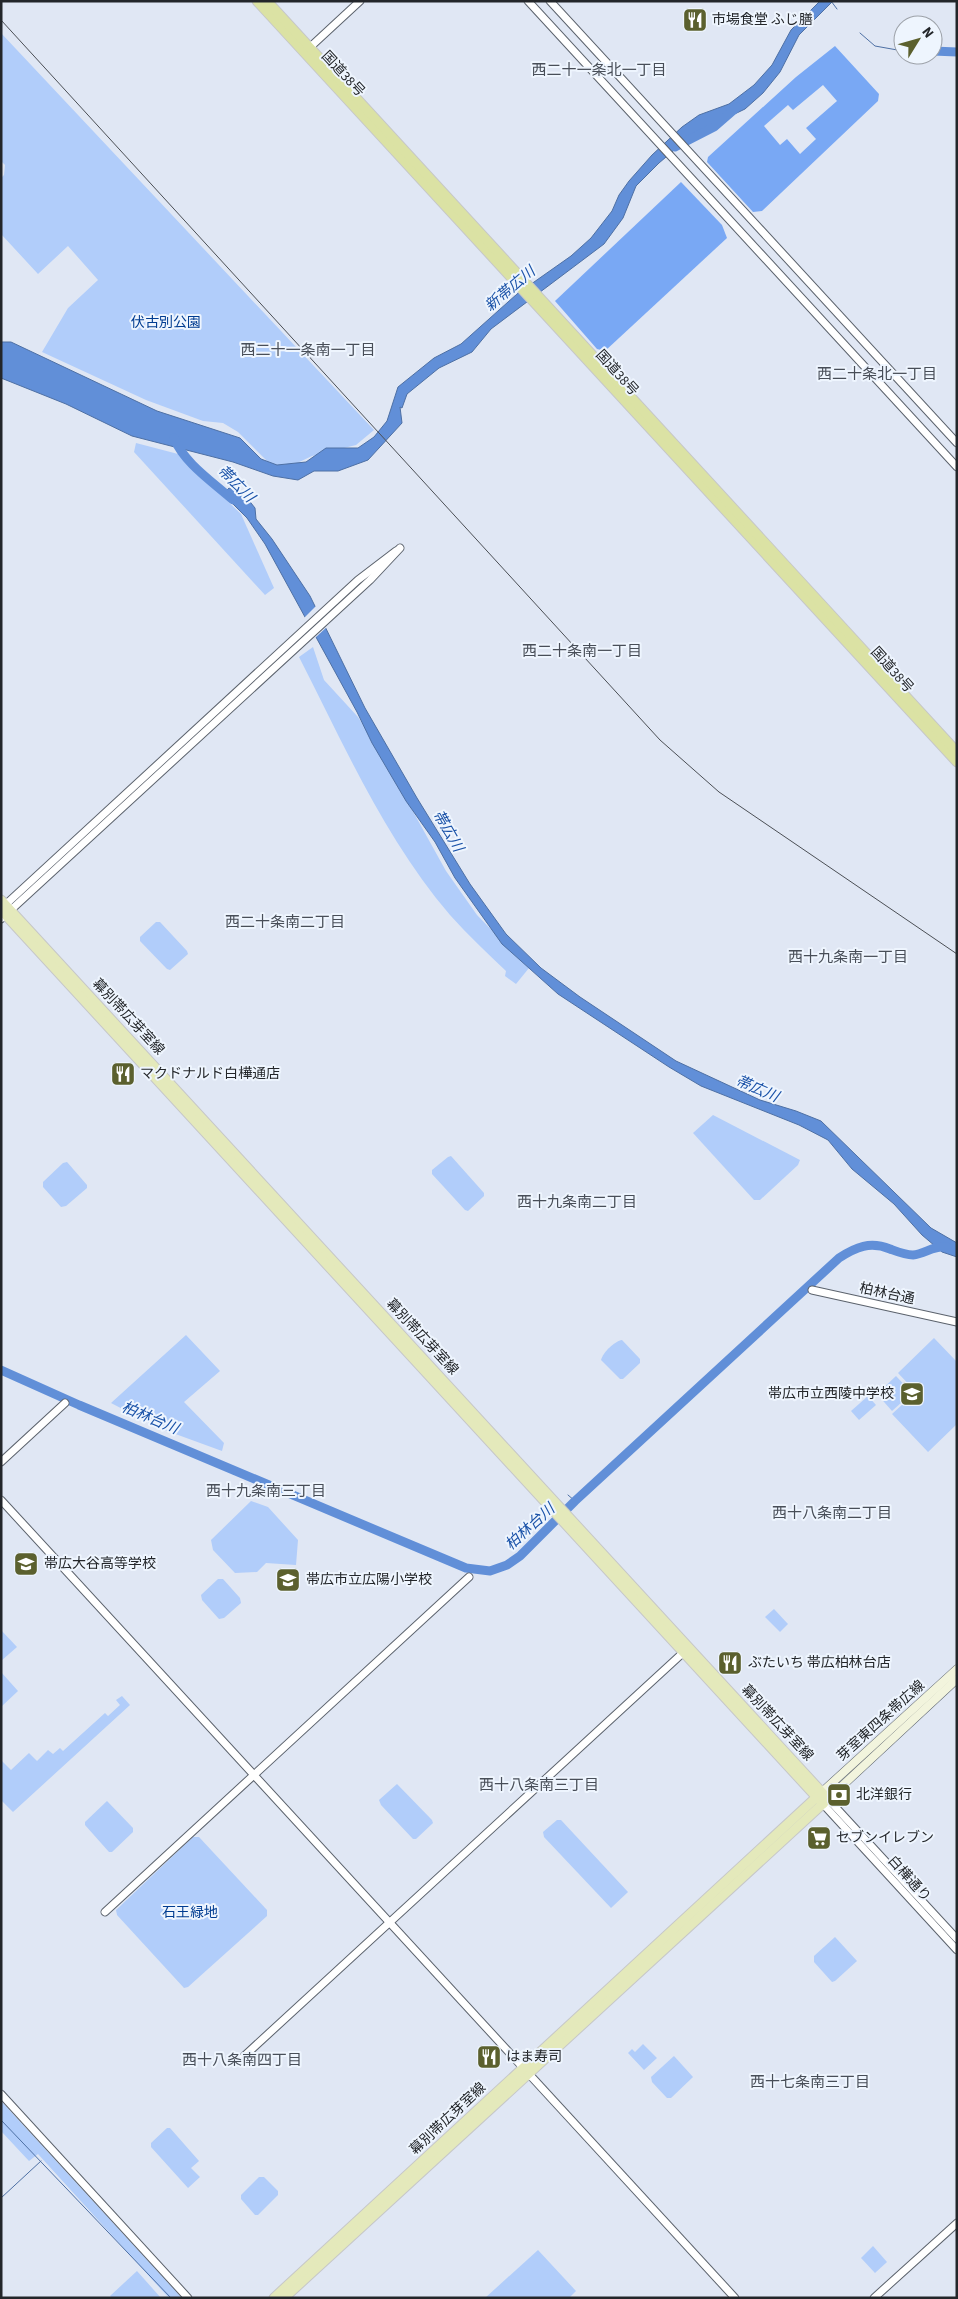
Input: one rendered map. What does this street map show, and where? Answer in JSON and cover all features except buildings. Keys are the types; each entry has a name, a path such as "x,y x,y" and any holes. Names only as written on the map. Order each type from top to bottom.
{"highway":[{"name":"国道38号","path":"257,1 307,50 957,762"},
{"name":"国道38号","path":"267,1 307,50"},
{"name":"国道38号","path":"540,304 957,752"}],"main road":[{"name":"幕別帯広芽室線","path":"4,910 823,1798 526,2071 274,2298"},
{"name":"芽室東四条帯広線","path":"823,1798 957,1668"},
{"name":"芽室東四条帯広線","path":"823,1798 957,1680"},
{"name":"幕別帯広芽室線","path":"284,2298 526,2071"}],"street":[{"path":"307,50 360,1"},
{"path":"528,1 957,467"},
{"path":"550,1 957,443"},
{"path":"400,548 364,586 4,910 327,608 380,561 400,548"},
{"path":"358,580 364,586"},
{"name":"柏林台通","path":"812,1290 957,1322"},
{"path":"1,1462 65,1403"},
{"path":"1,1500 735,2298"},
{"path":"105,1912 469,1577"},
{"path":"241,2059 686,1650"},
{"name":"白樺通り","path":"823,1798 957,1939"},
{"name":"白樺通り","path":"823,1798 957,1950"},
{"path":"1,2094 188,2298"},
{"path":"874,2298 957,2223"}],"green space":[{"name":"伏古別公園","path":"1,33 374,430 356,445 312,456 293,465 275,469 238,432 223,423 203,421 146,400 42,352 68,308 98,280 68,246 38,274 1,234 1,178 4,175 5,165 1,161"},
{"path":"136,443 178,454 241,514 274,588 265,595 134,452"},
{"path":"313,647 324,680 358,717 375,743 446,871 477,915 529,968 516,984 505,976 506,971 450,915 405,855 367,791 299,657"},
{"path":"156,922 160,922 188,954 170,970 140,941 140,937"},
{"path":"713,1115 800,1160 798,1165 760,1200 754,1200 693,1133"},
{"path":"451,1156 484,1193 484,1196 468,1211 432,1174 432,1170"},
{"path":"67,1162 87,1185 87,1188 66,1206 61,1207 43,1187 43,1182 63,1163"},
{"path":"186,1335 220,1371 184,1402 224,1443 222,1451 159,1428 111,1403"},
{"path":"934,1338 957,1362 957,1424 928,1452 892,1414 916,1392 898,1373"},
{"path":"622,1340 640,1359 640,1363 623,1379 620,1379 601,1360 610,1347"},
{"path":"896,1376 912,1393 892,1411 877,1394"},
{"path":"868,1396 876,1405 859,1420 851,1411"},
{"path":"251,1501 268,1507 298,1540 296,1565 266,1563 257,1572 235,1573 213,1550 211,1540"},
{"path":"218,1579 223,1579 240,1598 241,1603 224,1618 219,1619 202,1600 201,1595"},
{"path":"774,1609 788,1624 780,1632 765,1617"},
{"path":"1,1630 17,1647 1,1661"},
{"path":"1,1672 18,1691 1,1707"},
{"path":"122,1696 130,1705 13,1812 1,1800 1,1760 11,1770 29,1753 37,1761 48,1750 53,1754 60,1748 63,1751 105,1713 108,1716 120,1705 116,1700"},
{"path":"397,1784 432,1820 433,1823 416,1839 413,1839 381,1805 379,1800"},
{"path":"107,1801 133,1828 133,1832 112,1852 109,1852 85,1825 85,1822"},
{"path":"557,1820 561,1820 628,1892 611,1908 544,1837 543,1832"},
{"name":"石王緑地","path":"193,1837 199,1837 267,1910 267,1916 188,1987 184,1988 117,1915 116,1910"},
{"path":"835,1937 857,1961 832,1982 814,1962 814,1956"},
{"path":"643,2044 657,2058 644,2070 628,2053 632,2049 635,2052"},
{"path":"674,2056 693,2077 671,2098 667,2098 652,2082 651,2077"},
{"path":"1,2101 182,2298 169,2298 38,2154 29,2161 1,2131"},
{"path":"167,2128 170,2128 199,2161 191,2168 200,2177 188,2188 151,2147 151,2143"},
{"path":"259,2177 264,2177 278,2191 278,2195 258,2215 255,2215 241,2199 241,2195"},
{"path":"873,2246 887,2262 875,2273 861,2258"},
{"path":"538,2250 576,2291 569,2298 485,2298"},
{"path":"137,2271 161,2298 112,2298 110,2296"}],"shaded area":[{"path":"820,1 833,1 799,35 780,72 763,93 745,109 693,134 636,186 623,218 604,244 491,329 472,352 439,368 407,394 402,408 400,407 402,423 368,460 338,471 314,471 298,480 273,476 233,462 132,436 66,404 1,378 1,342 11,342 157,411 240,438 261,459 277,465 306,462 326,448 358,448 374,437 387,421 398,387 434,358 461,344 517,294 571,256 591,238 612,211 619,195 629,181 652,155 682,127 699,115 729,104 754,85 772,65 791,30"},
{"path":"835,46 879,94 878,101 762,211 753,212 707,162 708,157 796,77","holes":["823,85 837,101 806,128 816,139 800,154 787,139 780,145 764,126 788,105 793,110"]},
{"path":"681,182 722,225 727,238 605,351 597,349 555,301"},
{"path":"229,488 243,493 255,508 256,519 272,539 310,596 365,708 417,798 470,884 506,934 541,968 580,997 676,1061 760,1100 821,1121 931,1228 957,1243 957,1257 942,1252 922,1235 894,1204 852,1169 828,1140 799,1125 701,1086 669,1067 558,994 502,944 455,878 435,842 406,801 372,743 265,544 247,518 223,494"}],"pier":[{"path":"317,605 328,626 315,638 304,618"}],"waterway":[{"path":"831,1 837,9"},
{"path":"860,33 875,46 893,49"},
{"path":"943,51 957,52"},
{"name":"新帯広川","path":"675,147 714,127 737,107"},
{"name":"帯広川","path":"174,438 192,464 233,500"},
{"name":"柏林台川","path":"1,1370 79,1405 466,1568 490,1571 507,1565 520,1556 575,1501 839,1258 857,1248 870,1245 913,1255 938,1247 947,1247"},
{"path":"568,1495 575,1501"},
{"path":"1,2120 171,2298"},
{"path":"1,2198 41,2161"}],"railway":[{"path":"1,20 660,740 719,792 957,954"}],"place":[{"name":"市場食堂 ふじ膳","path":"695,20"},
{"name":"マクドナルド白樺通店","path":"123,1074"},
{"name":"帯広市立西陵中学校","path":"912,1394"},
{"name":"帯広大谷高等学校","path":"26,1564"},
{"name":"帯広市立広陽小学校","path":"288,1580"},
{"name":"ぶたいち 帯広柏林台店","path":"730,1663"},
{"name":"北洋銀行","path":"839,1795"},
{"name":"セブンイレブン","path":"819,1838"},
{"name":"はま寿司","path":"489,2057"}],"district":[{"name":"西二十一条北一丁目","path":"599,70"},
{"name":"西二十一条南一丁目","path":"308,350"},
{"name":"西二十条北一丁目","path":"877,374"},
{"name":"西二十条南一丁目","path":"582,651"},
{"name":"西二十条南二丁目","path":"285,922"},
{"name":"西十九条南一丁目","path":"848,957"},
{"name":"西十九条南二丁目","path":"577,1202"},
{"name":"西十九条南三丁目","path":"266,1491"},
{"name":"西十八条南二丁目","path":"832,1513"},
{"name":"西十八条南三丁目","path":"539,1785"},
{"name":"西十八条南四丁目","path":"242,2060"},
{"name":"西十七条南三丁目","path":"810,2082"}]}
